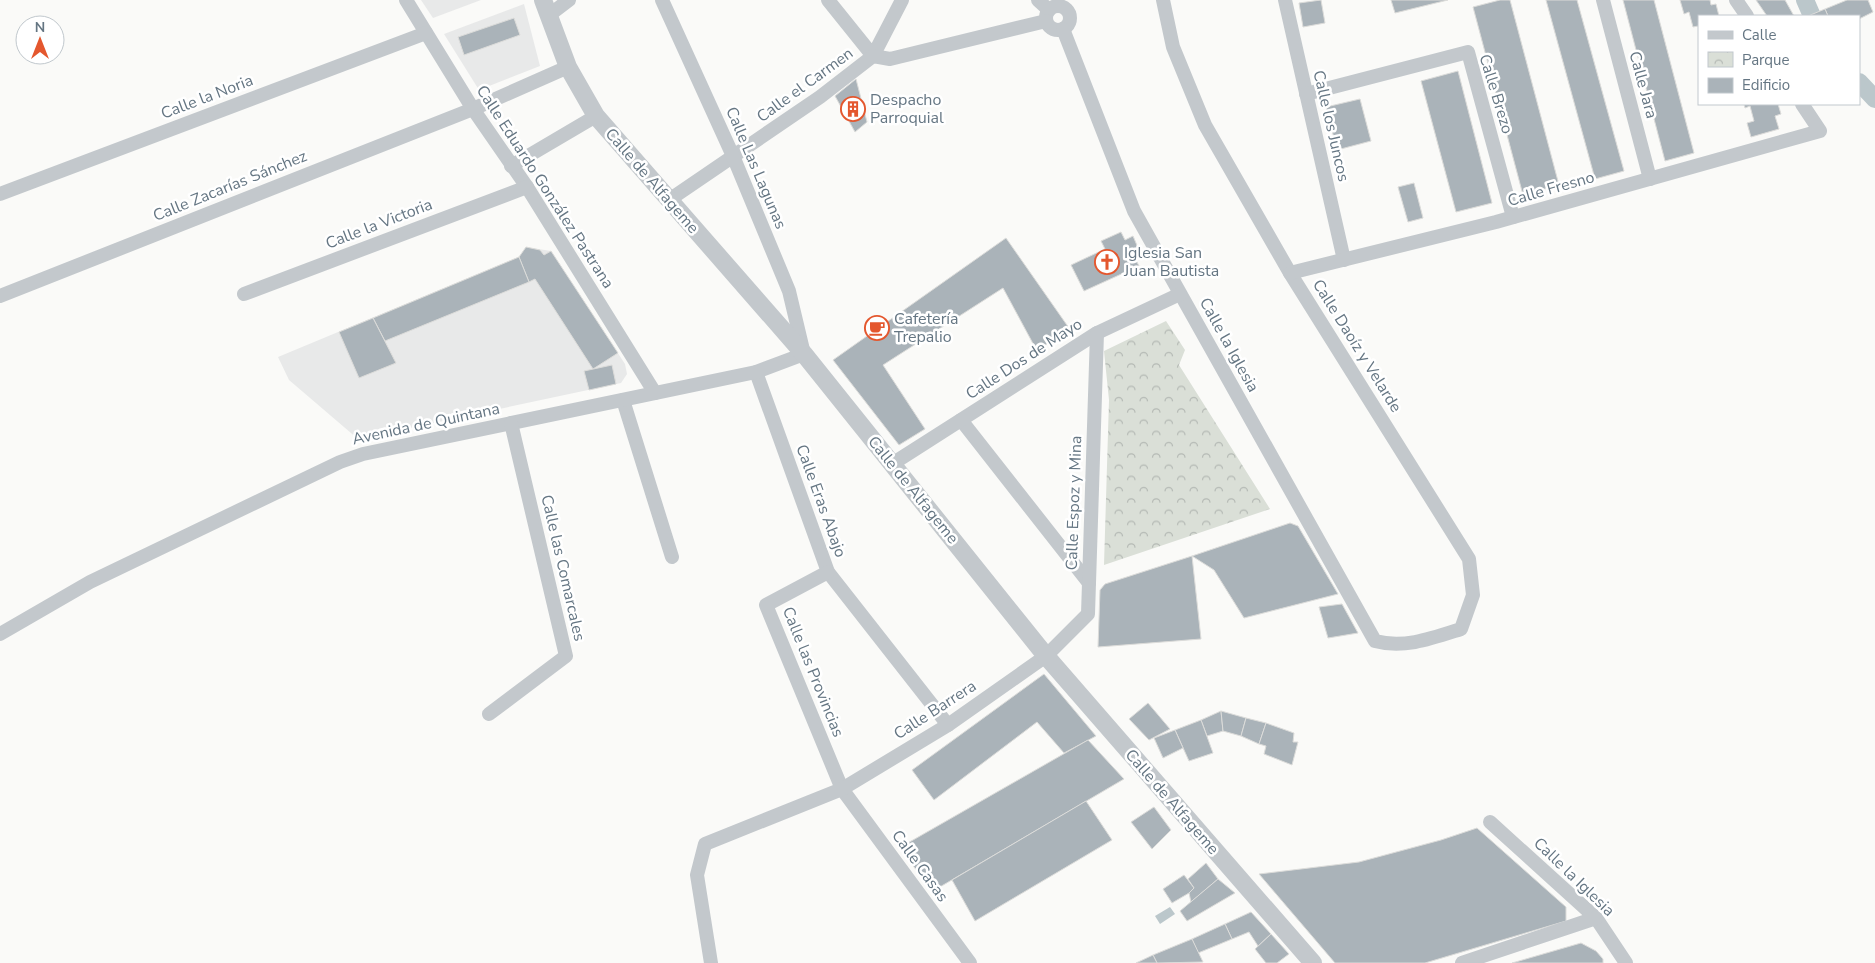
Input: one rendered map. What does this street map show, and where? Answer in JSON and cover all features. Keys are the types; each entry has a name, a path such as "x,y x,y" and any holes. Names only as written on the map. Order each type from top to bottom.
{"street":[{"name":"Calle Eduardo González Pastrana","path":"406,0 473,109 511,166 527,186 654,393"},
{"path":"546,8 570,0"},
{"name":"Calle Las Lagunas","path":"662,0 733,156 789,291 804,354"},
{"path":"828,0 874,56 902,0"},
{"path":"1038,0 1055,30 1063,29 1069,24 1070,16 1065,4 1056,6 1048,15"},
{"name":"Calle Daoíz y Velarde","path":"1163,0 1173,47 1205,126 1290,273 1469,559 1473,595 1461,629 1423,641 1386,644 1375,641"},
{"name":"Calle los Juncos","path":"1285,0 1344,260"},
{"name":"Calle Jara","path":"1603,0 1650,179"},
{"path":"1736,0 1746,15"},
{"name":"Calle de Alfageme","path":"546,8 568,67 596,116 804,354 1046,656 1313,963"},
{"name":"Calle el Carmen","path":"669,200 820,97 874,56 890,59 1048,15"},
{"name":"Calle la Iglesia","path":"1063,29 1134,212 1375,641"},
{"name":"Calle la Noria","path":"0,194 426,33"},
{"name":"Calle Brezo","path":"1306,94 1468,52 1513,217"},
{"name":"Calle Zacarías Sánchez","path":"0,296 473,109 568,67"},
{"name":"Calle Fresno","path":"1290,273 1513,217 1820,131 1803,105"},
{"path":"511,166 596,116"},
{"name":"Calle la Victoria","path":"244,294 527,186"},
{"name":"Calle Dos de Mayo","path":"892,464 1097,333 1180,294"},
{"name":"Calle Espoz y Mina","path":"1046,656 1088,614 1097,333"},
{"name":"Avenida de Quintana","path":"0,634 90,582 340,462 363,454 756,372 804,354"},
{"name":"Calle Eras Abajo","path":"756,372 828,572 948,725"},
{"path":"623,400 672,557"},
{"path":"961,420 1089,583"},
{"name":"Calle las Comarcales","path":"489,714 566,656 511,423"},
{"name":"Calle las Provincias","path":"828,572 766,605 842,789"},
{"name":"Calle Barrera","path":"711,963 697,875 705,844 842,789 948,725 1046,656"},
{"name":"Calle Casas","path":"842,789 970,963"},
{"name":"Calle la Iglesia","path":"1490,822 1596,918 1626,963"},
{"path":"1462,963 1596,918"}],"shaded area":[{"path":"421,0 481,0 433,18"},
{"path":"524,4 540,66 479,90 444,34"},
{"path":"526,247 551,251 625,364 627,374 621,383 358,439 289,380 278,357 523,255"},
{"path":"1170,907 1175,914 1160,924 1155,916"}],"green space":[{"path":"1166,321 1185,350 1179,365 1270,509 1104,565 1109,400 1104,351"}],"building":[{"path":"1321,0 1325,23 1303,27 1299,3"},
{"path":"1391,0 1448,0 1395,13"},
{"path":"1500,0 1510,0 1559,185 1523,195 1473,7"},
{"path":"1546,0 1577,0 1624,171 1595,179"},
{"path":"1623,0 1654,0 1694,153 1665,161"},
{"path":"1680,0 1710,0 1711,5 1716,4 1719,15 1698,15 1698,26 1693,27 1689,12 1684,14"},
{"path":"1756,0 1785,0 1793,15 1766,15"},
{"path":"1847,0 1868,0 1873,12 1860,18 1860,15 1828,15 1825,9"},
{"path":"1825,9 1828,15 1810,15"},
{"path":"514,18 520,35 464,55 458,37"},
{"path":"1458,71 1492,203 1456,212 1421,81"},
{"name":"Despacho Parroquial","path":"856,79 867,122 855,132 835,96"},
{"path":"1360,99 1371,141 1337,150 1326,107"},
{"path":"1744,105 1778,105 1781,114 1775,116 1779,129 1751,137 1747,123 1754,121 1750,106 1745,108"},
{"path":"1414,183 1423,218 1408,222 1398,187"},
{"name":"Iglesia San Juan Bautista","path":"1121,232 1125,240 1133,236 1142,257 1136,260 1139,266 1084,291 1071,265 1105,249 1101,241"},
{"path":"1006,238 1069,328 1037,351 1003,288 883,365 925,429 899,445 833,360"},
{"path":"526,247 540,250 544,255 551,251 618,353 593,369 535,279 529,282 519,257"},
{"path":"519,257 529,282 385,341 373,318"},
{"path":"373,318 396,363 359,378 339,332"},
{"path":"612,365 616,384 589,390 584,371"},
{"path":"1290,523 1298,526 1338,594 1244,618 1214,570 1192,556"},
{"path":"1192,556 1201,639 1098,647 1100,590 1105,584"},
{"path":"1342,604 1358,633 1328,638 1319,607"},
{"path":"1044,674 1096,736 1064,753 1037,722 934,800 912,770"},
{"path":"1148,703 1170,729 1149,740 1129,719"},
{"path":"1221,711 1223,731 1207,736 1201,720"},
{"path":"1221,711 1246,718 1241,736 1223,731"},
{"path":"1246,718 1266,723 1259,744 1241,736"},
{"path":"1201,720 1213,753 1189,761 1175,730"},
{"path":"1266,723 1294,733 1293,742 1298,742 1292,765 1264,754 1266,746 1259,744"},
{"path":"1175,730 1183,748 1163,758 1154,738"},
{"path":"1088,740 1124,779 933,891 899,848"},
{"path":"1086,801 1112,840 975,921 952,880"},
{"path":"1154,807 1171,830 1152,849 1131,822"},
{"path":"1477,828 1566,907 1566,921 1425,963 1335,963 1259,874 1359,862 1441,840"},
{"path":"1206,863 1218,879 1191,902 1189,893 1194,888 1188,879"},
{"path":"1184,875 1194,888 1172,903 1163,889"},
{"path":"1218,879 1235,893 1187,921 1180,911"},
{"path":"1251,912 1271,934 1258,946 1249,932 1232,939 1225,924"},
{"path":"1225,924 1232,939 1198,953 1192,939"},
{"path":"1271,934 1289,954 1277,963 1266,963 1255,949"},
{"path":"1192,939 1203,962 1157,963 1153,955"},
{"path":"1581,943 1596,951 1603,959 1603,963 1512,963"},
{"path":"1153,955 1157,963 1136,963"}],"waterway":[{"path":"1805,0 1812,15"},
{"path":"1860,83 1875,99"}],"place":[{"name":"Despacho Parroquial","path":"853,109"},
{"name":"Iglesia San Juan Bautista","path":"1107,262"},
{"name":"Cafetería Trepalio","path":"877,328"}]}
